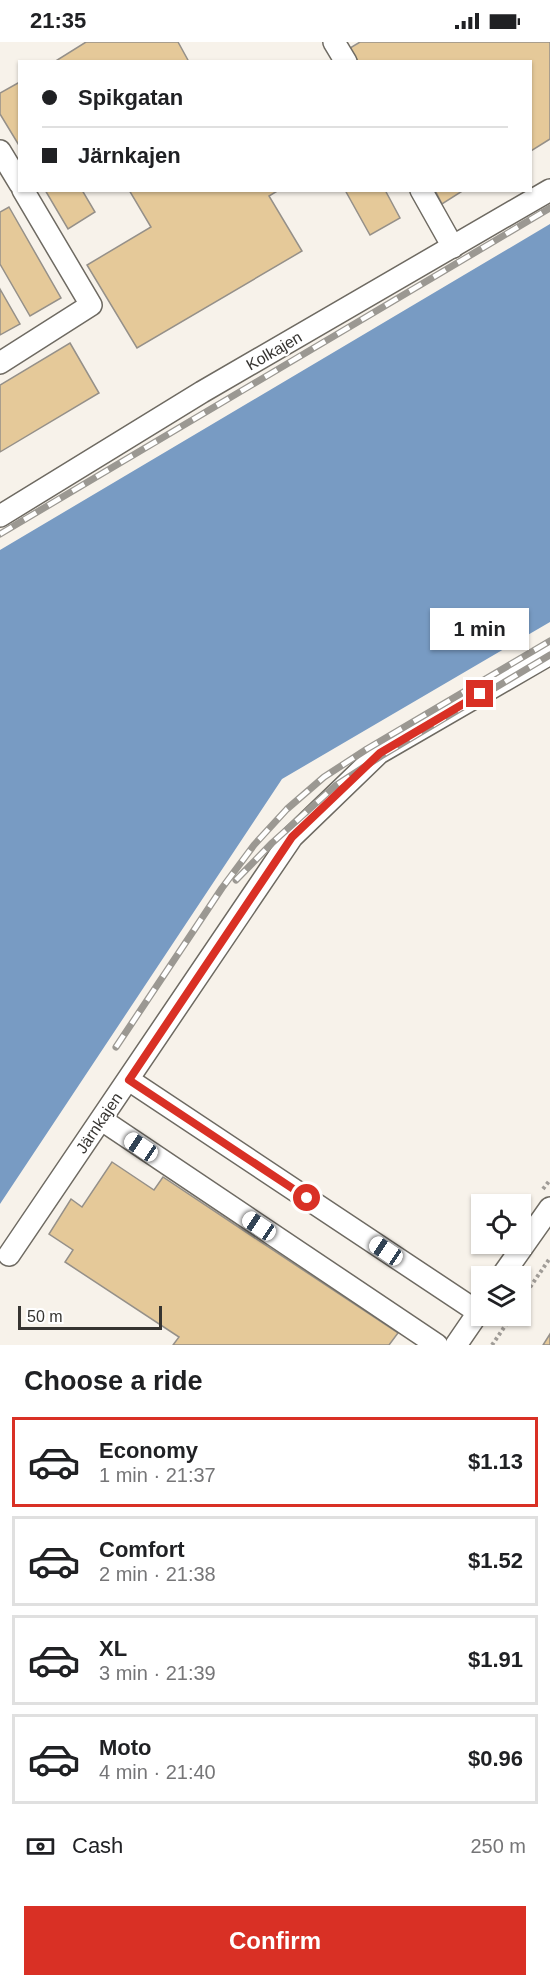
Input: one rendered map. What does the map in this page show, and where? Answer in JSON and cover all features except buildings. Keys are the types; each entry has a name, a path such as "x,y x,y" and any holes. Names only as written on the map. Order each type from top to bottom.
{"street":[{"path":"334,42 345,60"},
{"path":"0,151 18,181"},
{"name":"Kolkajen","path":"0,516 202,392 550,190"},
{"path":"0,363 91,305 24,192"},
{"path":"422,192 453,247"},
{"name":"Järnkajen","path":"9,1255 292,837 380,753 550,654"},
{"path":"129,1080 471,1303"},
{"path":"102,1120 437,1345"},
{"path":"509,1266 550,1208"},
{"path":"456,1345 471,1322"}],"path":[{"path":"531,1286 550,1258"},
{"path":"492,1345 505,1326"}],"water":[{"path":"550,224 550,622 282,779 0,1204 0,550"}],"railway":[{"path":"0,534 550,208"},
{"path":"116,1047 222,888 254,845 287,809 324,777 367,749 550,641"},
{"path":"236,880 272,843 335,786 550,655"}],"route":[{"path":"307,1198 129,1080 292,837 380,753 480,694"}]}
